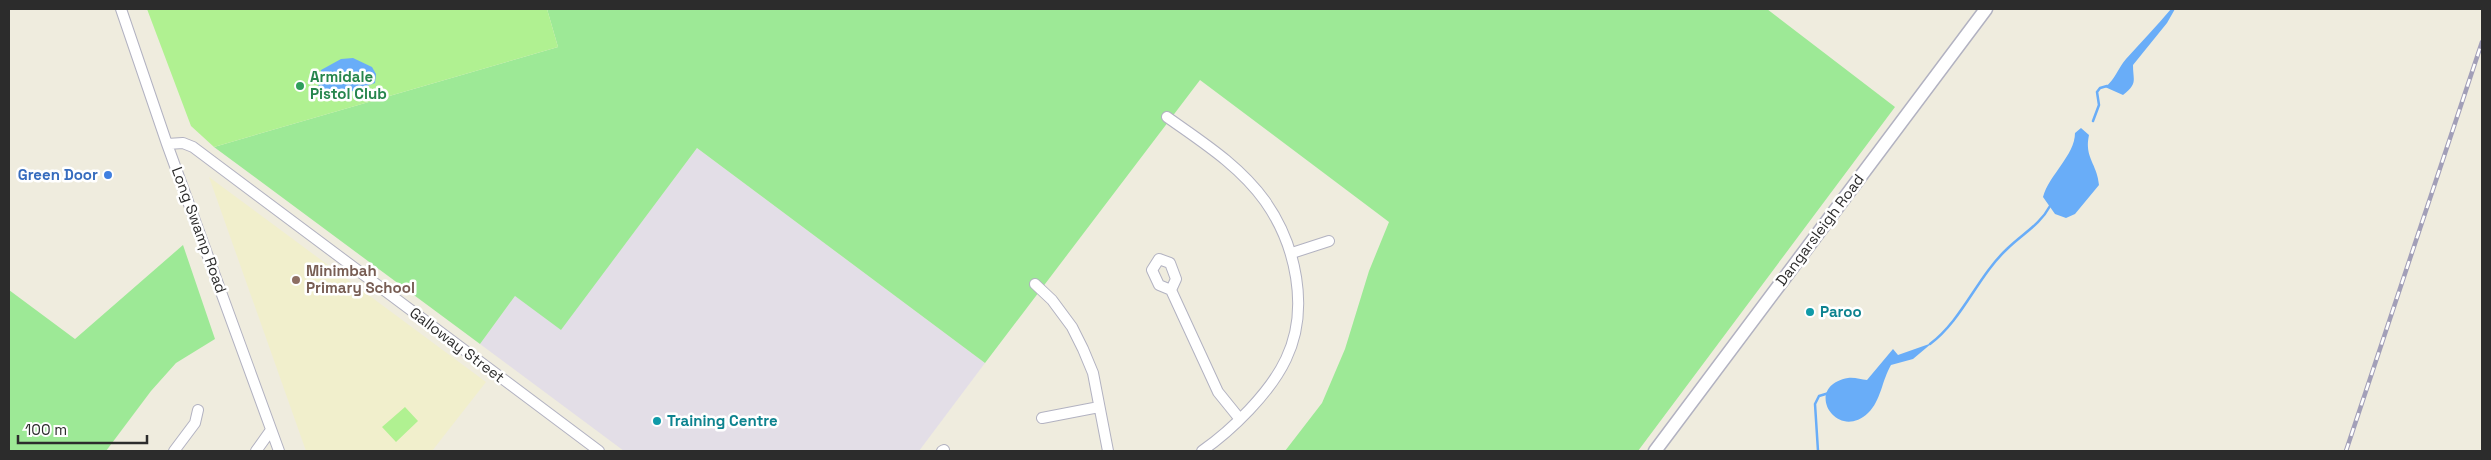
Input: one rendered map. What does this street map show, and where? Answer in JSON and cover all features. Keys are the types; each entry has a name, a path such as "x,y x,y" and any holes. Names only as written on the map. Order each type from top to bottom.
{"street":[{"name":"Long Swamp Road","path":"121,9 167,144 279,451"},
{"name":"Dangarsleigh Road","path":"1654,451 1986,9"},
{"path":"1167,116 1240,173 1264,201 1292,253 1297,305 1293,340 1278,374 1269,387 1239,418 1202,451"},
{"name":"Galloway Street","path":"167,144 183,143 193,147 599,451"},
{"path":"1292,253 1329,241"},
{"path":"1035,284 1052,300 1072,327 1083,349 1093,373 1108,451"},
{"path":"1171,290 1218,392 1239,418"},
{"path":"1042,418 1099,408"},
{"path":"174,451 195,423 198,410"},
{"path":"256,451 271,430"}],"shaded area":[{"path":"697,148 985,363 919,451 624,451 480,344 515,296 561,329"},
{"name":"Minimbah Primary School","path":"209,177 486,382 432,451 306,451"}],"green space":[{"name":"Armidale Pistol Club","path":"147,9 547,9 558,47 214,147 191,126"},
{"path":"547,9 1767,9 1895,107 1638,451 1285,451 1322,403 1345,349 1369,271 1389,222 1200,80 985,363 697,148 561,330 515,296 480,344 214,147 558,47"},
{"path":"183,245 215,339 176,363 151,391 106,451 9,451 9,290 75,339"},
{"path":"405,407 418,421 396,442 382,427"}],"water":[{"path":"2171,9 2175,9 2167,23 2133,65 2134,82 2131,88 2123,95 2105,87 2126,59"},
{"path":"353,58 372,67 376,74 375,83 336,97 325,97 318,89 321,70 341,59"},
{"path":"2081,128 2089,135 2089,155 2098,177 2099,185 2075,214 2066,218 2055,214 2043,197 2071,149 2075,133"},
{"path":"1932,343 1913,359 1891,365 1876,403 1868,413 1856,420 1845,421 1835,417 1829,410 1826,400 1827,391 1834,383 1848,378 1867,380 1893,349 1898,355"}],"waterway":[{"path":"2093,121 2099,105 2097,92 2100,88 2107,86"},
{"path":"1930,344 1952,323 1996,260 2036,224 2050,206"},
{"path":"1818,451 1815,404 1819,396 1829,393"}],"railway":[{"path":"2346,451 2482,42"}],"place":[{"name":"Armidale Pistol Club","path":"300,86"},
{"name":"Green Door","path":"108,175"},
{"name":"Minimbah Primary School","path":"296,280"},
{"name":"Paroo","path":"1810,312"},
{"name":"Training Centre","path":"657,421"}]}
